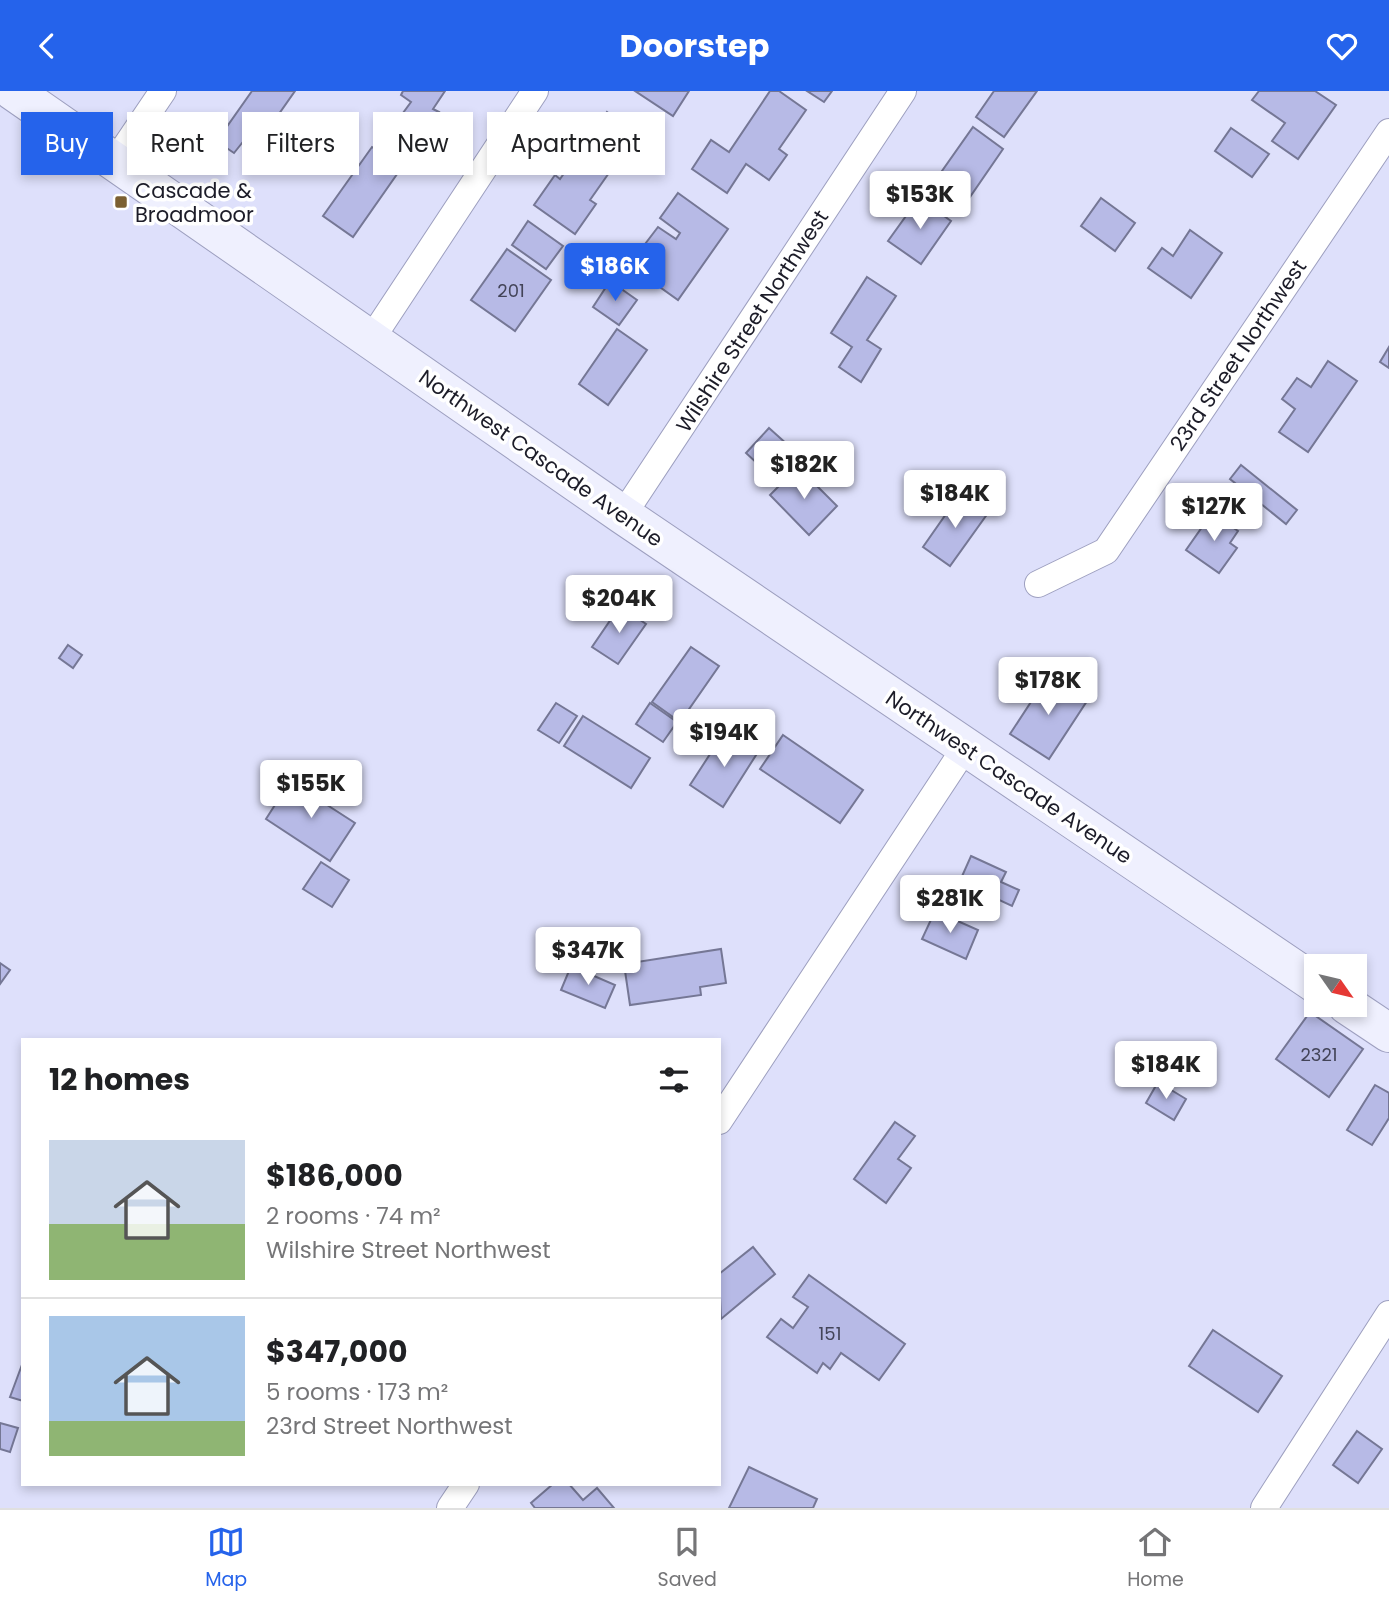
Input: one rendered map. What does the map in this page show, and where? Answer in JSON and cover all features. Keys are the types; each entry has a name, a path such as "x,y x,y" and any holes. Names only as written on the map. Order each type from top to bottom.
{"street":[{"name":"Northwest Cascade Avenue","path":"13,91 623,515 1304,976"},
{"path":"116,162 163,91"},
{"path":"370,341 535,91"},
{"name":"Wilshire Street Northwest","path":"623,515 903,91"},
{"name":"23rd Street Northwest","path":"1038,584 1106,551 1389,132"},
{"path":"721,1118 965,748"},
{"path":"1365,1017 1389,1033"},
{"path":"1264,1508 1389,1314"},
{"path":"450,1508 465,1486"}],"building":[{"path":"252,91 295,91 280,112 242,112 242,143 234,153 228,149 228,125"},
{"path":"403,91 445,91 433,109 439,112 404,112 411,102 401,95"},
{"path":"635,91 689,91 673,116"},
{"path":"770,91 779,91 806,110 779,149 787,155 769,180 746,164 727,193 692,169 711,140 729,152"},
{"path":"807,91 832,91 824,102"},
{"path":"994,91 1037,91 1004,137 976,117"},
{"path":"1259,91 1315,91 1336,105 1298,159 1272,141 1285,123 1252,100"},
{"path":"973,127 1003,149 961,210 930,188"},
{"path":"1231,128 1269,154 1252,177 1215,151"},
{"path":"372,147 373,175 396,175 353,237 323,216 352,175 359,175 359,165"},
{"path":"555,175 560,179 563,175 608,175 590,200 596,204 575,234 534,205"},
{"path":"678,193 728,229 678,300 650,280 660,266 639,252 658,227 676,239 680,233 660,218"},
{"path":"919,198 951,221 921,264 888,241"},
{"path":"1101,198 1135,223 1115,251 1081,226"},
{"path":"528,221 563,246 546,269 512,245"},
{"path":"1190,230 1222,253 1191,298 1148,268 1162,248 1173,256"},
{"path":"507,249 551,280 515,331 471,300"},
{"path":"867,277 896,296 867,340 881,349 861,382 839,367 852,347 831,333"},
{"path":"610,281 637,300 619,325 593,307"},
{"path":"617,329 647,350 608,405 579,384"},
{"path":"1389,347 1389,368 1380,362"},
{"path":"1328,361 1357,381 1308,452 1279,432 1295,409 1282,399 1297,378 1311,387"},
{"path":"769,428 798,454 774,479 746,453"},
{"path":"1241,465 1297,510 1286,524 1230,479"},
{"path":"798,467 837,506 809,535 770,495"},
{"path":"960,494 988,513 950,566 923,547"},
{"path":"1212,513 1238,531 1230,543 1237,548 1219,573 1186,550"},
{"path":"620,606 646,624 618,664 592,647"},
{"path":"68,645 82,655 73,668 59,658"},
{"path":"691,647 719,666 680,722 652,702"},
{"path":"1048,676 1087,701 1049,759 1010,734"},
{"path":"556,703 577,716 559,743 538,730"},
{"path":"650,703 677,722 663,742 636,724"},
{"path":"583,716 650,758 631,788 564,746"},
{"path":"725,731 758,752 723,807 690,785"},
{"path":"783,735 863,790 840,823 760,769"},
{"path":"289,783 305,793 310,786 325,795 321,801 355,823 330,861 266,819"},
{"path":"971,856 1006,872 1001,882 1019,890 1012,906 993,897 984,916 951,901"},
{"path":"321,862 349,880 332,907 303,889"},
{"path":"935,911 978,930 966,959 922,939"},
{"path":"721,949 726,983 700,987 701,995 630,1005 624,964"},
{"path":"0,963 10,970 0,984"},
{"path":"571,966 615,985 605,1008 561,990"},
{"path":"1306,1017 1317,1017 1363,1049 1329,1097 1276,1059"},
{"path":"1158,1082 1186,1099 1174,1120 1146,1103"},
{"path":"1375,1085 1389,1093 1389,1118 1372,1145 1347,1130"},
{"path":"895,1122 915,1136 898,1159 911,1168 886,1203 854,1179"},
{"path":"753,1247 775,1274 721,1319 721,1272"},
{"path":"809,1275 905,1344 879,1380 841,1353 830,1369 823,1363 817,1373 767,1337 781,1319 793,1328 808,1307 793,1297"},
{"path":"1213,1330 1282,1376 1258,1412 1189,1366"},
{"path":"21,1367 21,1400 10,1397"},
{"path":"0,1423 18,1428 10,1452 0,1449"},
{"path":"1357,1431 1382,1449 1358,1483 1333,1465"},
{"path":"749,1467 817,1499 813,1508 729,1508"},
{"path":"551,1486 571,1486 583,1500 597,1488 614,1508 535,1508 531,1503"}],"place":[{"name":"Cascade & Broadmoor","path":"121,202"}]}
